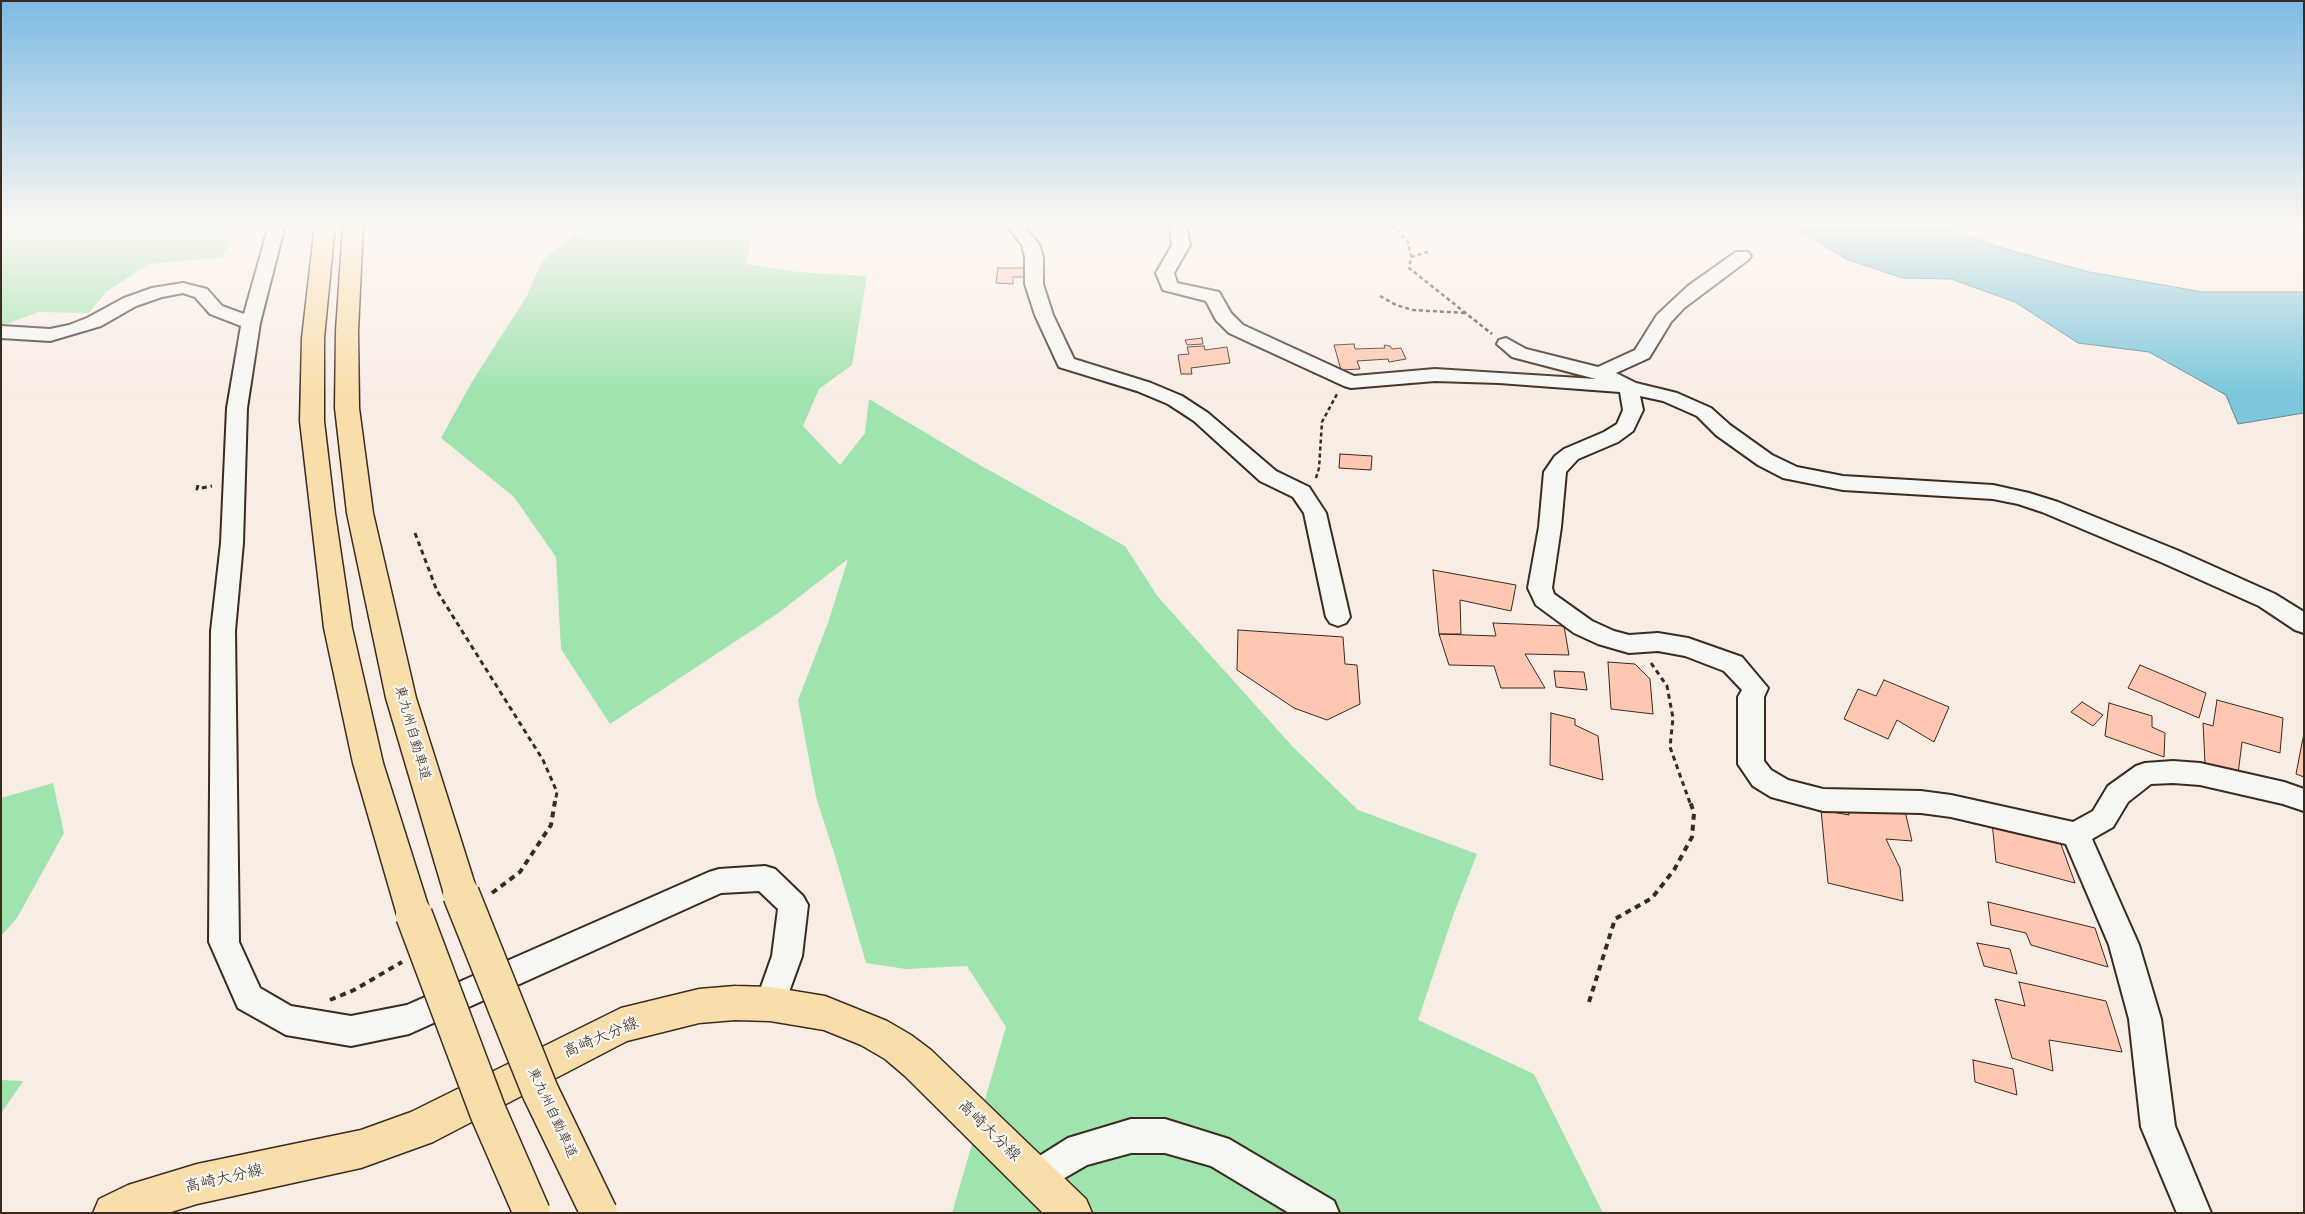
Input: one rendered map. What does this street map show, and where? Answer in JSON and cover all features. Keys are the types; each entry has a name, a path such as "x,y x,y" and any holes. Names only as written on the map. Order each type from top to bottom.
{"main road":[{"path":"319,282 313,338 312,421 322,514 338,628 368,763 414,915 488,1112 532,1213"},
{"name":"東九州自動車道","path":"350,282 347,331 347,408 360,513 401,698 461,894 540,1090 599,1213"},
{"name":"高崎大分線","path":"113,1213 128,1205 197,1184 361,1149 418,1128 621,1025 699,1006 735,1003 770,1004 825,1014 874,1033 898,1047 918,1063 1072,1213"}],"street":[{"path":"262,282 251,323 237,408 232,543 222,631 224,942 249,998 286,1020 351,1031 409,1019 719,881 765,878 793,905 787,956 770,1004"},
{"path":"1034,282 1050,330 1066,363 1144,387 1175,400 1201,417 1268,476 1301,492 1314,513 1338,618"},
{"path":"1168,282 1169,286 1213,296 1223,316 1236,329 1351,382 1435,375 1499,377 1629,387 1670,397 1704,412 1722,430 1765,460 1792,473 1843,483 1993,492 2028,500 2050,507 2171,556 2267,600 2304,624"},
{"path":"1600,373 1642,354 1664,319 1678,304 1708,282"},
{"path":"1,332 50,335 75,329 94,322 130,302 158,292 183,288 201,293 216,310 251,323"},
{"path":"1506,344 1518,353 1600,373 1629,387"},
{"path":"1629,387 1633,410 1626,427 1611,437 1571,454 1562,461 1555,472 1550,527 1540,588 1544,599 1552,607 1582,627 1629,644 1658,642 1688,647 1733,664 1755,688 1751,697 1751,764 1762,778 1781,789 1823,800 1921,802 1951,806 2076,834 2103,819 2118,794 2145,774 2173,772 2200,774 2284,793 2304,800"},
{"path":"2076,834 2124,944 2144,1019 2158,1126 2194,1213"},
{"path":"1037,1177 1080,1150 1131,1136 1165,1136 1217,1152 1243,1164 1322,1213"}],"path":[{"path":"1427,282 1483,328 1506,344"},
{"path":"1380,296 1396,305 1413,310 1467,313"},
{"path":"1301,492 1314,482 1317,475 1322,422 1333,398 1351,382"},
{"path":"1588,1002 1615,919 1652,898 1674,870 1692,837 1694,813 1670,748 1673,718 1667,686 1652,664 1629,644"}],"green space":[{"path":"1,282 122,282 106,292 89,313 39,312 1,326"},
{"path":"533,282 866,282 852,365 819,389 803,426 840,465 865,433 869,399 978,464 1125,546 1158,597 1293,747 1358,810 1477,854 1454,913 1418,1020 1534,1074 1603,1213 952,1213 1006,1027 967,966 906,969 866,963 816,797 798,700 828,623 848,559 777,614 610,724 561,649 556,557 514,497 441,438 473,380 527,296"},
{"path":"53,783 64,833 17,918 1,936 1,798"},
{"path":"1,1080 23,1081 1,1114"}],"water":[{"path":"1958,282 2144,282 2203,292 2304,292 2304,413 2238,424 2226,395 2149,352 2078,343 2015,302"}],"building":[{"path":"996,282 1013,282 1013,284"},
{"path":"1202,338 1203,344 1187,345 1185,340"},
{"path":"1354,344 1355,349 1385,348 1384,345 1390,346 1392,349 1401,348 1406,359 1389,362 1388,359 1357,361 1360,369 1341,370 1334,345"},
{"path":"1204,346 1205,350 1227,347 1230,363 1191,368 1192,374 1181,374 1178,355 1189,354 1187,347"},
{"path":"1340,454 1372,456 1371,470 1339,468"},
{"path":"1433,570 1516,585 1511,611 1460,600 1461,634 1439,634"},
{"path":"1493,623 1564,626 1569,655 1525,654 1545,688 1501,688 1494,666 1449,665 1439,634 1496,636"},
{"path":"1238,630 1343,637 1345,664 1357,665 1360,704 1327,720 1294,708 1237,670"},
{"path":"1608,662 1635,664 1650,679 1653,714 1611,709"},
{"path":"2140,665 2206,693 2199,718 2128,688"},
{"path":"1554,671 1584,672 1587,690 1556,687"},
{"path":"1884,680 1949,707 1934,742 1897,720 1888,739 1844,719 1858,689 1876,696"},
{"path":"2217,700 2283,718 2280,753 2242,742 2238,774 2205,763 2203,723 2213,726"},
{"path":"2082,702 2103,715 2093,726 2071,712"},
{"path":"2109,703 2152,716 2152,727 2165,733 2164,757 2105,736"},
{"path":"1551,713 1575,719 1575,725 1598,736 1603,780 1550,765"},
{"path":"2304,733 2304,777 2296,774"},
{"path":"1847,806 1905,811 1912,841 1886,839 1900,868 1903,901 1828,883 1821,810 1849,815"},
{"path":"1992,822 2058,836 2075,883 1996,862"},
{"path":"1988,902 2095,928 2108,967 2031,945 2026,933 1991,925"},
{"path":"1977,943 2010,949 2017,974 1984,966"},
{"path":"2019,982 2106,1001 2122,1052 2049,1040 2053,1071 2012,1058 1995,999 2025,1006"},
{"path":"1973,1060 2013,1069 2017,1095 1975,1082"}]}
